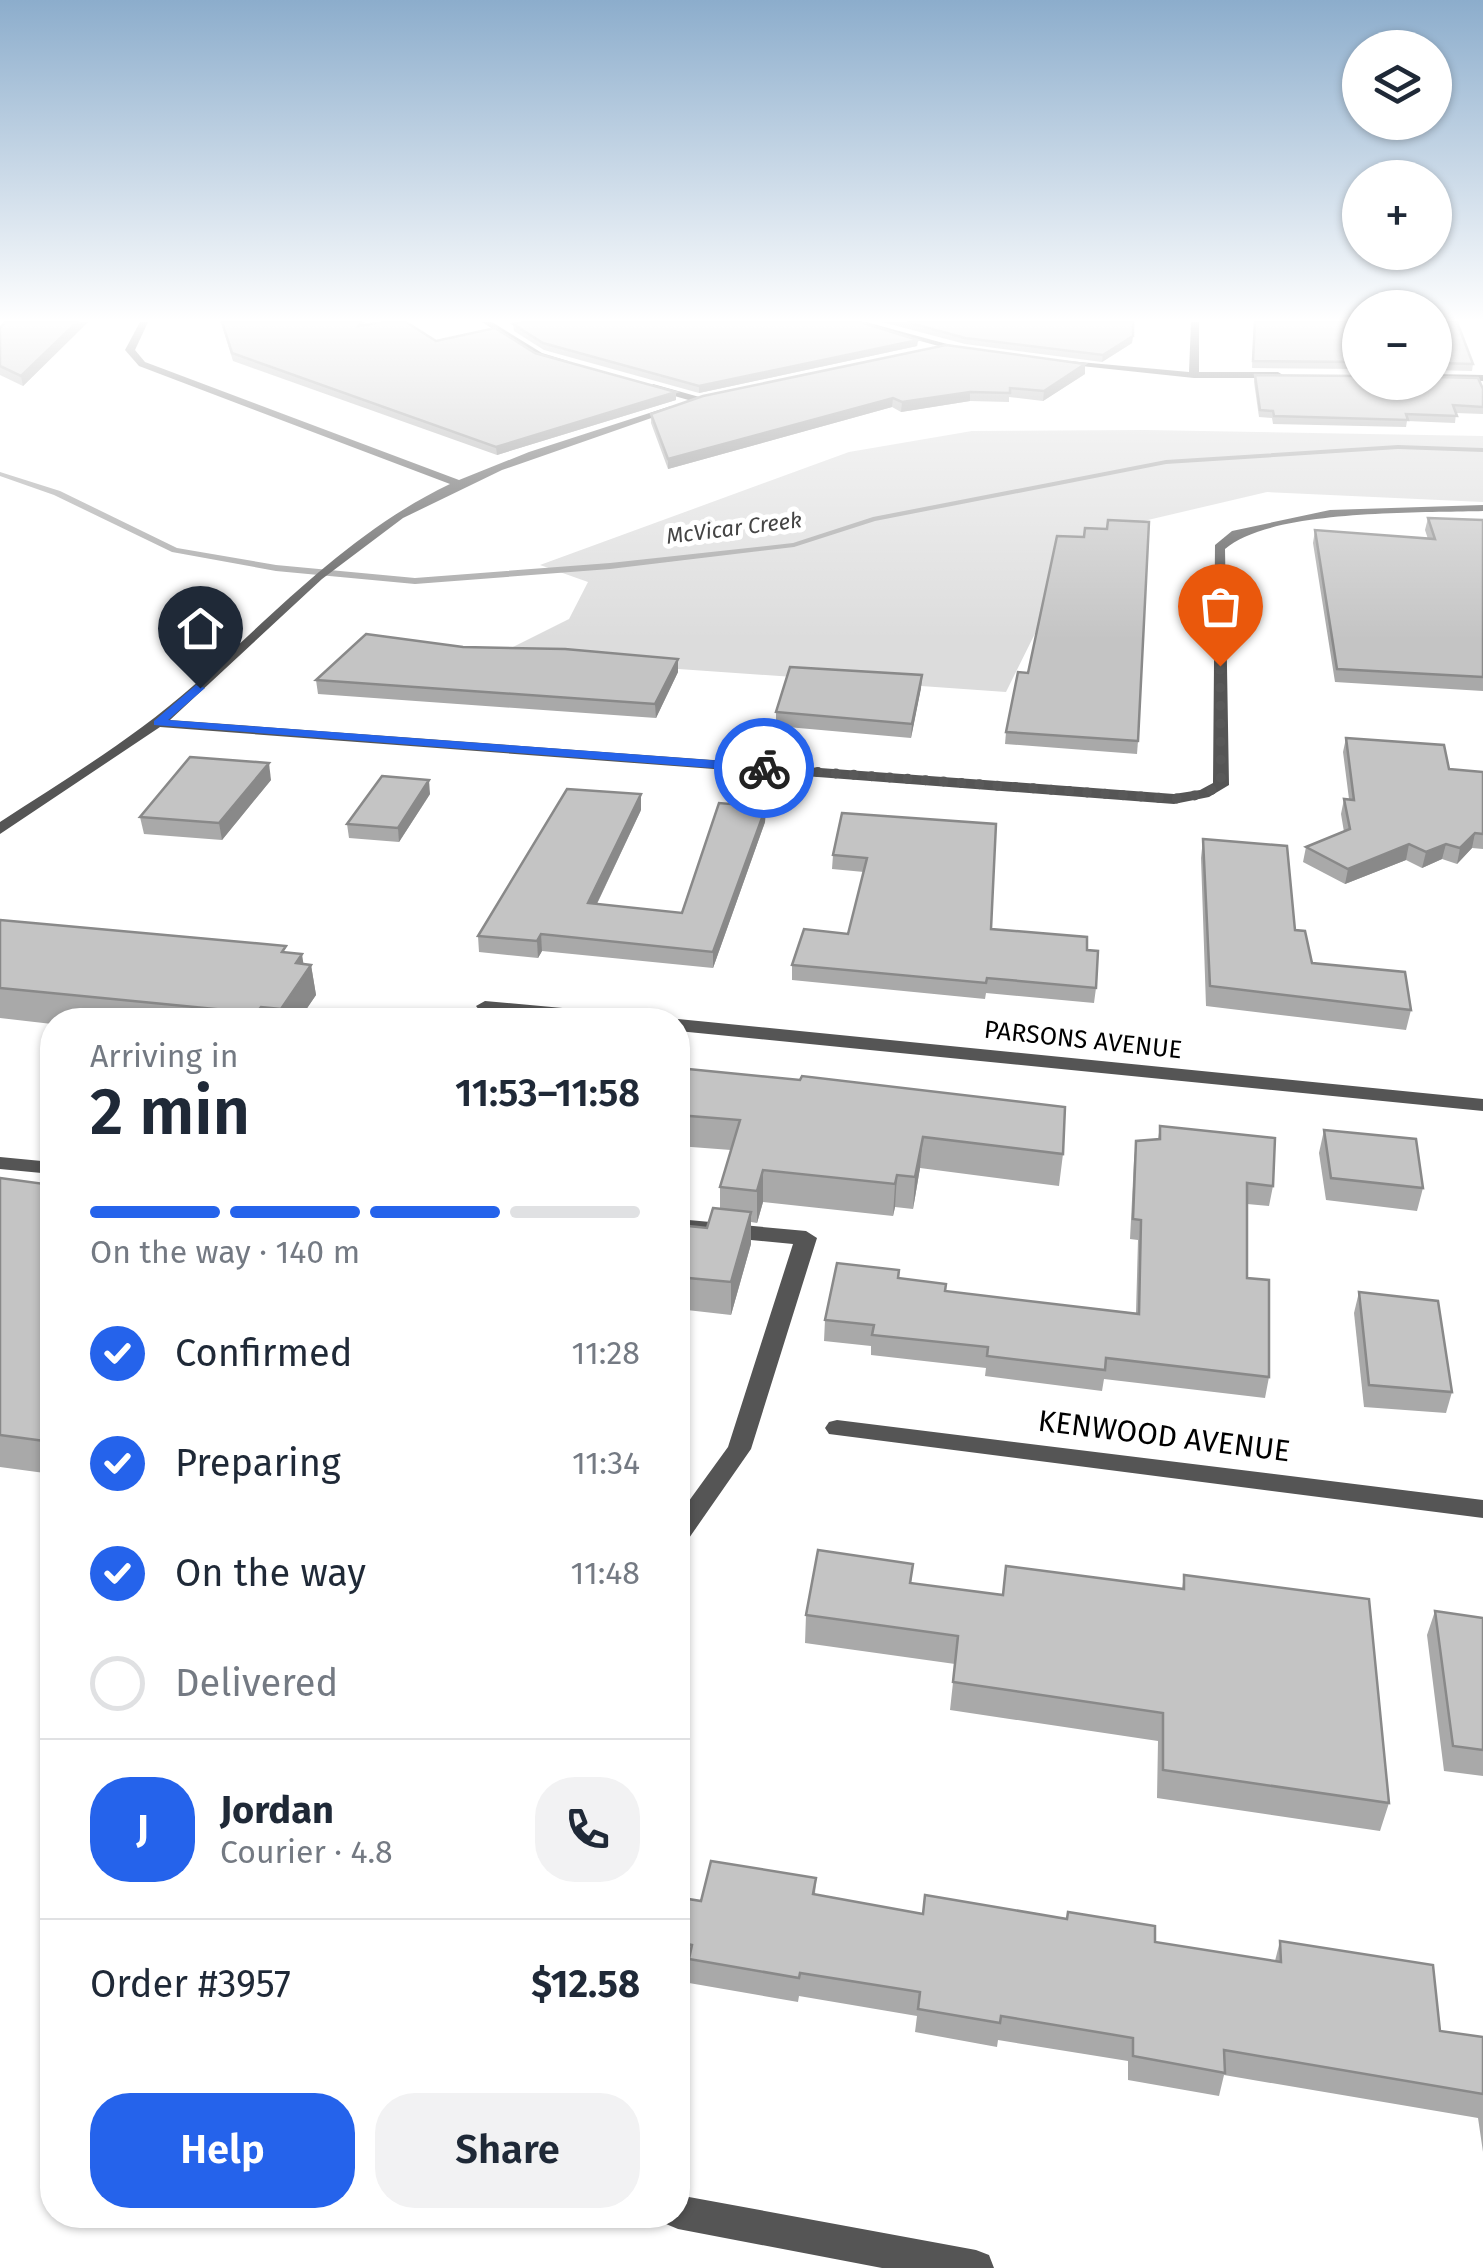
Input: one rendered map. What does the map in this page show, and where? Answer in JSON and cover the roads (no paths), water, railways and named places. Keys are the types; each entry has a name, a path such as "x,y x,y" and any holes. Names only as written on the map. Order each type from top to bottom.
{"street":[{"path":"310,428 456,483"},
{"path":"0,829 158,723 342,553 456,483 617,428"},
{"path":"158,723 1174,799 1204,794 1221,785 1219,548 1224,540 1236,533 1330,513 1483,508"},
{"path":"485,1006 505,1008"},
{"name":"PARSONS AVENUE","path":"690,1026 1483,1105"},
{"path":"0,1162 40,1167"},
{"path":"690,1227 806,1238 739,1449 690,1517"},
{"name":"KENWOOD AVENUE","path":"837,1428 1483,1509"},
{"path":"690,2214 976,2268"}],"waterway":[{"name":"McVicar Creek","path":"0,474 57,493 175,550 276,568 415,581 610,566 794,545 873,519 1166,462 1398,447 1483,450"}]}
